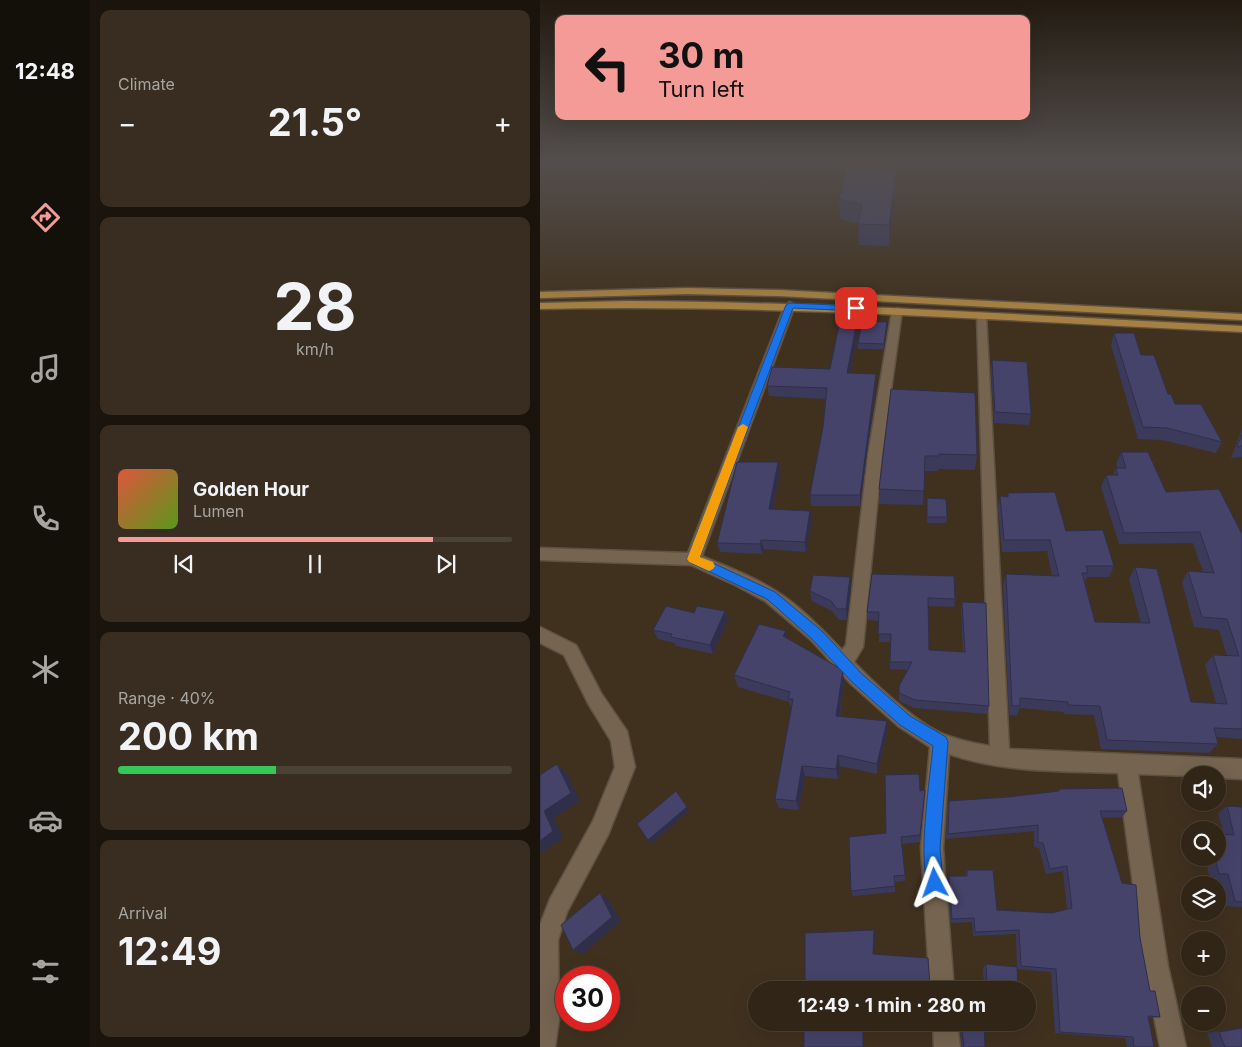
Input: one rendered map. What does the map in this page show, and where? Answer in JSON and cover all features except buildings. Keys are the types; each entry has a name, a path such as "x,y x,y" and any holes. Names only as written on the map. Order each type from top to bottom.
{"main road":[{"path":"540,295 687,291 779,293 1242,317"},
{"path":"540,306 680,303 790,305 1242,329"}],"street":[{"path":"693,559 790,305"},
{"path":"843,663 854,647 875,455 897,311"},
{"path":"982,316 1000,758"},
{"path":"540,554 693,559 771,596 817,635 857,678 905,720 940,742 967,751 1000,758 1242,769"},
{"path":"540,634 570,650 595,699 620,738 625,766 601,828 543,934 547,1020 542,1047"},
{"path":"940,742 932,848 941,981"},
{"path":"1127,764 1156,966 1173,1047"},
{"path":"945,1031 946,1047"}],"slow traffic":[{"path":"709,566 693,559 743,427"}],"route":[{"path":"856,308 790,305 693,559 741,580 771,596 817,635 857,678 905,720 940,742 932,848 935,883"}]}
